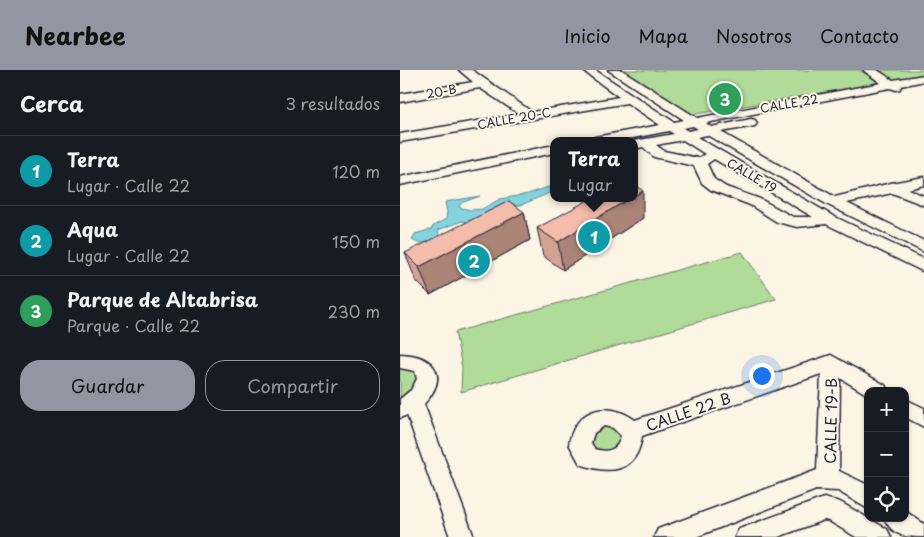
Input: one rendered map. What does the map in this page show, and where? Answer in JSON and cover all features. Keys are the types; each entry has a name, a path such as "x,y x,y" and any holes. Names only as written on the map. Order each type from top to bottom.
{"street":[{"path":"465,70 482,84 529,115"},
{"name":"CALLE 19","path":"588,70 628,99 828,219 924,266"},
{"name":"CALLE 19","path":"614,70 708,131 833,202 924,247"},
{"path":"868,70 905,94"},
{"name":"CALLE 22","path":"614,137 924,78"},
{"name":"20-B","path":"400,98 482,84"},
{"name":"CALLE 22","path":"640,144 924,91"},
{"name":"CALLE 20-C","path":"400,138 628,99"},
{"path":"640,144 658,154 700,163"},
{"path":"400,181 550,150"},
{"path":"700,163 714,152"},
{"path":"400,193 550,163"},
{"path":"700,163 702,172 710,183 722,191 754,202 781,218 791,222 803,223 828,219"},
{"path":"833,202 891,187 924,181"},
{"path":"891,187 924,201"},
{"path":"401,359 421,364 426,370 427,386 422,395 407,406 462,537"},
{"path":"831,363 871,387"},
{"name":"CALLE 22 B","path":"630,431 831,363"},
{"name":"CALLE 19-B","path":"828,478 831,363"},
{"path":"909,409 924,418"},
{"path":"666,537 816,480 828,478 843,481 864,495"},
{"path":"747,537 824,509 840,514 879,537"},
{"path":"902,522 923,537"}],"green space":[{"path":"619,70 859,70 880,83 690,115"},
{"path":"877,70 924,70 924,76 896,81"},
{"path":"742,252 776,299 461,392 462,367 455,332"},
{"path":"400,368 410,369 414,372 417,381 411,391 400,398"},
{"path":"606,423 623,433 620,448 597,453 589,445 589,435"}],"water":[{"path":"550,186 550,193 521,205 509,206 438,230 440,240 422,243 412,240 415,234 432,229 433,226 446,219 445,202 480,196 461,203 459,207 470,210 482,209 500,199 528,194"}],"building":[{"path":"638,187 643,191 638,194"},
{"path":"509,201 524,212 419,267 405,253"},
{"path":"585,202 623,202 558,242 537,228"}],"place":[{"name":"Parque de Altabrisa","path":"725,99"},
{"name":"Terra","path":"594,237"},
{"name":"Aqua","path":"474,261"}]}
